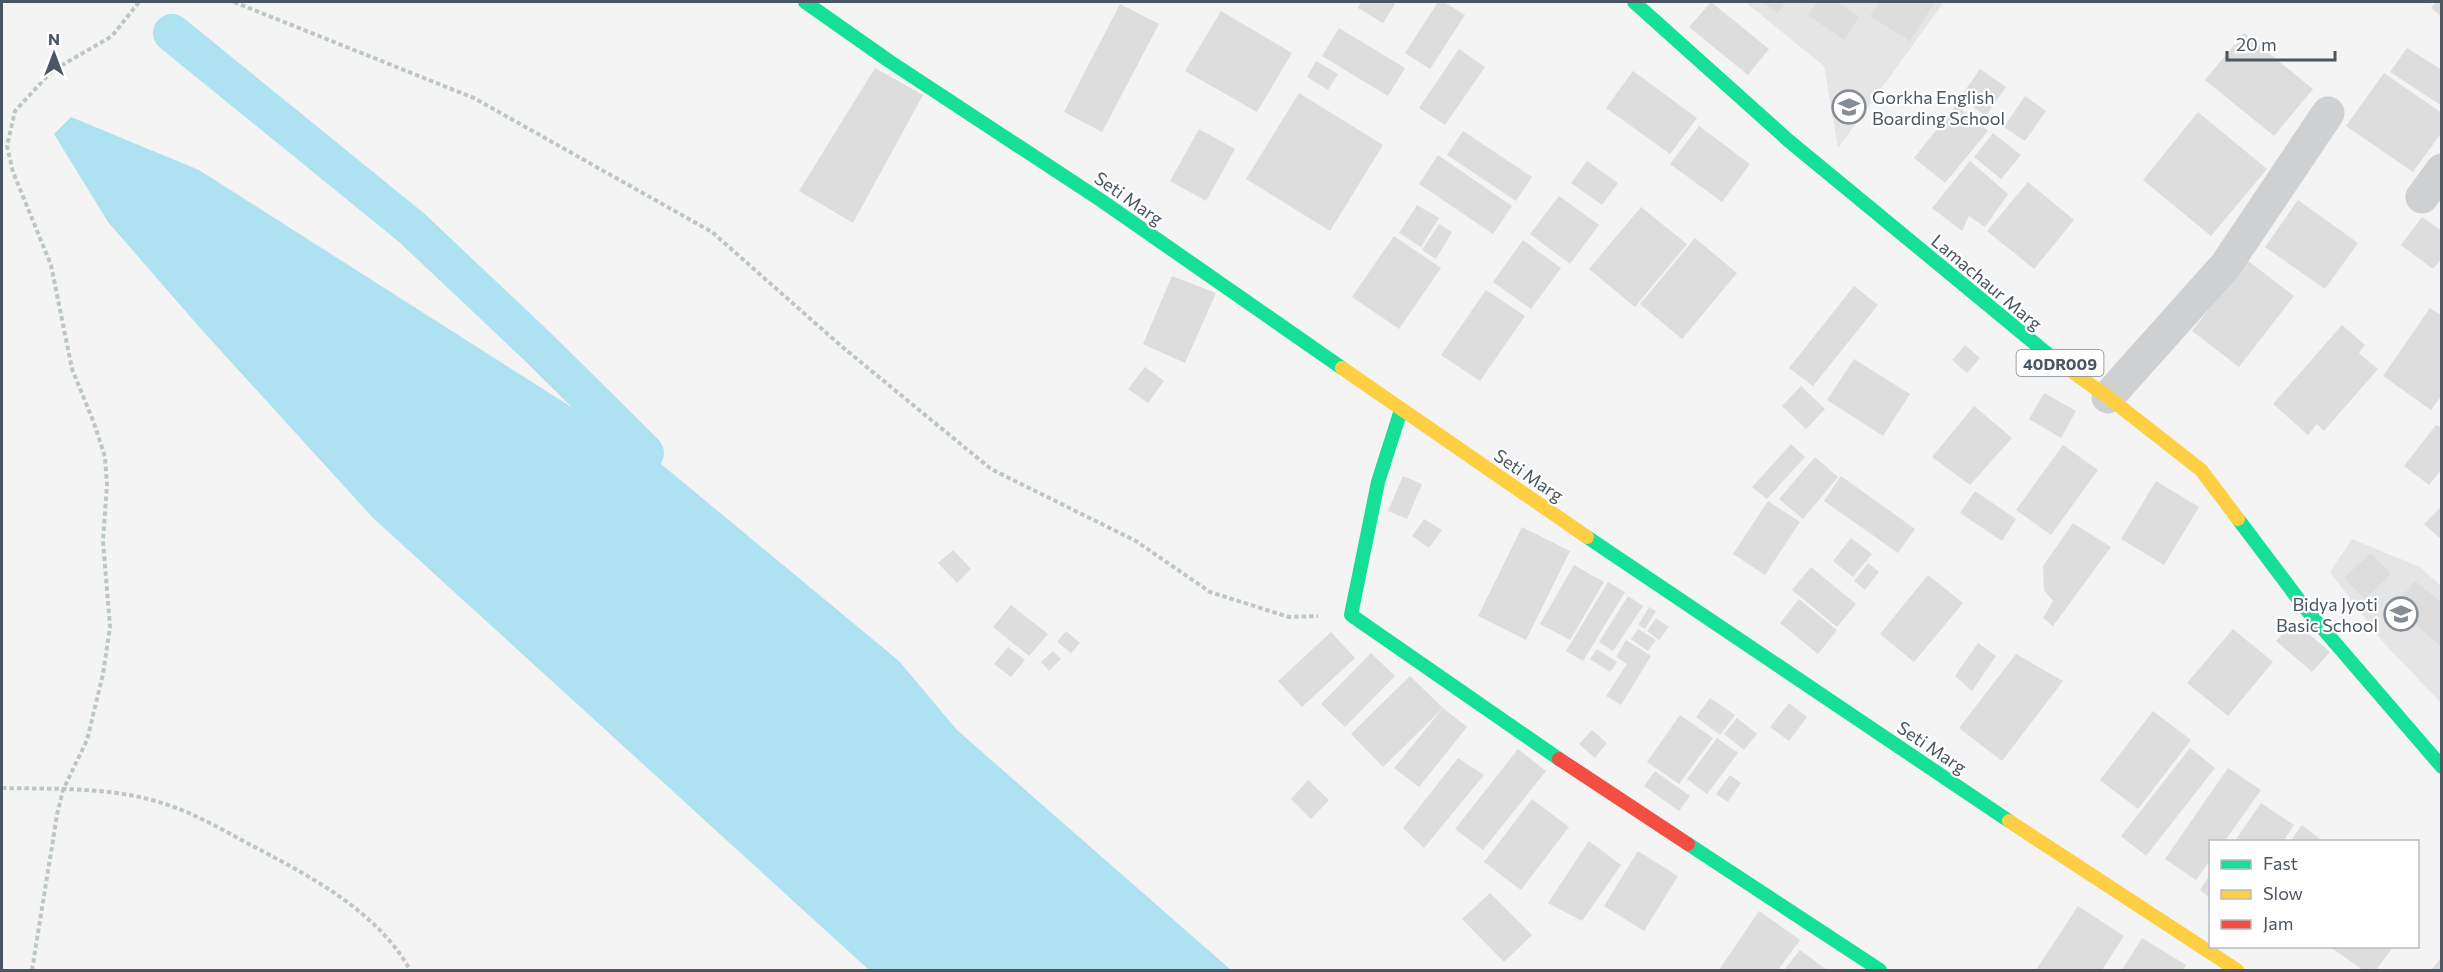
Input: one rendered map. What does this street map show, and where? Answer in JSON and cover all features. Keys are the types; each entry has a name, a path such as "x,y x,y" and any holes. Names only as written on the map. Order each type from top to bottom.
{"street":[{"name":"Seti Marg","path":"806,2 857,40 1093,194 1401,410 2085,872 2237,970"},
{"name":"Lamachaur Marg","path":"1634,2 1789,141 2037,347 2108,397 2201,470 2305,608 2442,766"},
{"path":"2108,397 2226,265 2328,113"},
{"path":"2422,197 2442,170"},
{"path":"1401,410 1378,482 1351,615 1525,736 1880,970"}],"path":[{"path":"33,970 57,815 63,790 87,740 103,674 110,627 103,541 107,485 106,466 94,423 72,369 51,265 13,172 7,146 15,111 52,71 112,36 139,2"},
{"path":"234,2 474,98 712,232 840,345 990,469 1136,541 1210,592 1288,617 1351,615"},
{"path":"2,788 87,790 151,799 195,815 274,857 337,896 363,915 393,944 410,970"}],"shaded area":[{"name":"Gorkha English Boarding School","path":"1745,2 1944,2 1838,148 1824,66"},
{"name":"Bidya Jyoti Basic School","path":"2352,539 2420,567 2441,586 2441,703 2383,642 2330,572"}],"water":[{"path":"71,117 199,170 661,464 899,661 957,730 1231,970 869,970 373,518 201,329 108,222 54,134"}],"building":[{"path":"1361,2 1396,2 1383,23 1358,8"},
{"path":"1438,2 1444,2 1465,15 1430,69 1405,53"},
{"path":"1711,2 1769,49 1748,75 1689,27"},
{"path":"1763,2 1787,2 1777,13"},
{"path":"1818,2 1837,2 1859,17 1844,40 1808,15"},
{"path":"1880,2 1935,2 1910,41 1870,16"},
{"path":"2436,2 2442,2 2442,17 2431,8"},
{"path":"1120,4 1159,24 1102,132 1064,112"},
{"path":"1221,11 1292,53 1257,112 1185,71"},
{"path":"1339,28 1405,68 1388,96 1322,56"},
{"path":"2244,33 2313,89 2274,136 2205,80"},
{"path":"2407,48 2442,70 2442,106 2390,72"},
{"path":"1459,49 1485,67 1445,125 1419,108"},
{"path":"1316,61 1338,74 1328,90 1307,77"},
{"path":"875,68 923,95 853,223 799,191"},
{"path":"1980,69 2006,87 1986,116 1960,98"},
{"path":"1633,71 1697,118 1670,154 1606,108"},
{"path":"2384,73 2442,113 2442,132 2413,172 2346,126"},
{"path":"1299,93 1383,145 1330,231 1246,179"},
{"path":"2025,96 2046,111 2025,141 2004,127"},
{"path":"1956,105 1988,131 1945,183 1914,158"},
{"path":"2198,112 2267,169 2211,236 2143,180"},
{"path":"1699,126 1750,164 1722,202 1670,164"},
{"path":"1199,129 1235,149 1206,201 1170,181"},
{"path":"1463,131 1532,177 1516,201 1447,155"},
{"path":"1993,133 2021,155 2001,179 1974,157"},
{"path":"1438,155 1512,206 1493,234 1419,184"},
{"path":"1587,161 1618,183 1602,205 1571,183"},
{"path":"1970,161 2008,194 1985,227 1969,216 1962,231 1932,208"},
{"path":"2028,182 2074,220 2034,269 1987,231"},
{"path":"1559,196 1599,225 1570,264 1530,234"},
{"path":"2298,200 2358,243 2325,289 2265,247"},
{"path":"1417,205 1439,218 1421,247 1399,233"},
{"path":"1641,207 1687,244 1635,307 1589,269"},
{"path":"2422,217 2442,231 2442,258 2433,269 2401,245"},
{"path":"1439,224 1452,232 1436,259 1422,250"},
{"path":"1394,236 1441,268 1399,329 1352,297"},
{"path":"1695,238 1737,273 1682,339 1640,304"},
{"path":"1523,240 1561,268 1531,309 1493,282"},
{"path":"2247,260 2294,296 2239,367 2192,331"},
{"path":"1172,276 1216,293 1185,363 1143,344"},
{"path":"1854,286 1878,305 1813,386 1789,368"},
{"path":"1486,290 1525,316 1480,381 1441,355"},
{"path":"2430,308 2442,316 2442,395 2431,410 2383,376"},
{"path":"2342,325 2365,345 2359,353 2378,369 2324,431 2317,424 2308,435 2273,404"},
{"path":"1965,345 1980,358 1967,373 1952,360"},
{"path":"1854,359 1910,394 1883,436 1827,400"},
{"path":"1145,367 1164,381 1148,403 1128,389"},
{"path":"1801,386 1825,409 1806,429 1782,406"},
{"path":"2044,393 2076,411 2061,438 2029,419"},
{"path":"1974,406 2012,438 1970,485 1932,457"},
{"path":"2436,425 2442,428 2442,469 2429,485 2404,466"},
{"path":"1791,444 1805,457 1767,499 1752,487"},
{"path":"2063,445 2098,470 2051,535 2016,510"},
{"path":"1815,457 1838,477 1803,519 1779,499"},
{"path":"1403,476 1422,484 1407,519 1388,511"},
{"path":"1841,476 1915,529 1898,553 1824,501"},
{"path":"2156,481 2199,507 2164,565 2121,539"},
{"path":"1975,491 2016,519 2002,541 1960,513"},
{"path":"1768,501 1800,522 1765,575 1733,554"},
{"path":"2442,506 2442,540 2424,524"},
{"path":"1424,519 1442,530 1429,548 1412,536"},
{"path":"2073,523 2111,547 2053,626 2043,618 2053,601 2044,590 2043,566"},
{"path":"1522,527 1570,551 1526,640 1478,616"},
{"path":"1851,538 1872,554 1853,577 1833,561"},
{"path":"953,550 971,569 957,583 938,563"},
{"path":"2371,553 2391,574 2365,599 2344,578"},
{"path":"1868,563 1879,572 1865,590 1854,581"},
{"path":"1574,565 1604,582 1570,640 1540,624"},
{"path":"1811,567 1856,604 1837,627 1792,590"},
{"path":"1928,575 1963,603 1914,662 1880,634"},
{"path":"2415,581 2442,603 2442,647 2394,606"},
{"path":"1608,582 1625,592 1583,661 1566,651"},
{"path":"1628,596 1643,606 1613,651 1599,642"},
{"path":"1799,599 1837,630 1818,654 1780,623"},
{"path":"1011,605 1048,634 1029,656 993,627"},
{"path":"1649,607 1656,611 1645,629 1638,625"},
{"path":"1656,618 1669,627 1659,640 1647,631"},
{"path":"2294,621 2330,652 2312,672 2276,641"},
{"path":"1638,629 1656,640 1648,651 1631,639"},
{"path":"2233,629 2273,662 2228,716 2187,683"},
{"path":"1066,631 1080,643 1071,653 1057,642"},
{"path":"1331,632 1355,658 1302,707 1278,681"},
{"path":"1626,640 1651,656 1621,705 1606,696 1627,664 1616,657"},
{"path":"1978,643 1996,656 1972,691 1955,676"},
{"path":"1008,647 1025,660 1011,677 994,664"},
{"path":"1597,649 1617,662 1610,672 1590,659"},
{"path":"1053,651 1061,659 1049,671 1041,662"},
{"path":"1371,653 1395,676 1345,727 1321,704"},
{"path":"2016,654 2063,681 2002,761 1959,728"},
{"path":"1410,676 1443,708 1383,767 1351,734"},
{"path":"1710,698 1735,715 1720,735 1696,717"},
{"path":"1789,703 1807,717 1789,741 1770,727"},
{"path":"1443,708 1467,727 1419,787 1394,768"},
{"path":"2153,711 2191,740 2138,809 2100,780"},
{"path":"1680,715 1713,738 1679,784 1647,762"},
{"path":"1737,718 1757,734 1744,750 1724,734"},
{"path":"1592,730 1607,743 1595,758 1579,744"},
{"path":"1717,738 1738,753 1707,794 1687,779"},
{"path":"2190,748 2215,768 2146,856 2121,836"},
{"path":"1518,749 1546,771 1483,850 1455,829"},
{"path":"1458,758 1484,775 1424,848 1403,828"},
{"path":"2228,768 2261,790 2225,840 2209,840 2209,861 2196,880 2165,859"},
{"path":"1655,771 1690,796 1679,811 1644,786"},
{"path":"1730,775 1741,783 1728,802 1716,794"},
{"path":"1308,780 1329,800 1311,819 1291,799"},
{"path":"1532,799 1569,827 1521,890 1484,862"},
{"path":"2261,803 2294,825 2284,840 2235,840"},
{"path":"2302,825 2321,840 2291,840"},
{"path":"1589,841 1621,865 1582,921 1548,903"},
{"path":"1638,851 1678,876 1644,931 1604,906"},
{"path":"2209,876 2209,897 2200,890"},
{"path":"1490,893 1532,935 1504,962 1462,919"},
{"path":"2078,906 2124,936 2102,970 2036,970"},
{"path":"1759,911 1800,940 1778,970 1719,970"},
{"path":"2142,938 2186,965 2183,970 2122,970"},
{"path":"2332,948 2392,948 2376,970 2363,970"},
{"path":"1800,950 1827,970 1784,970"},
{"path":"2442,957 2442,970 2431,970"}],"waterway":[{"path":"172,33 412,228 540,349 645,453"}],"traffic: fast":[{"path":"805,2 889,61 1102,201 1342,368"},
{"path":"1634,2 1789,141 2050,356"},
{"path":"1401,410 1378,482 1351,615 1559,759"},
{"path":"2238,519 2305,608 2442,767"},
{"path":"1587,537 2009,821"},
{"path":"1688,844 1880,970"}],"traffic: slow":[{"path":"2050,356 2108,397 2201,470 2238,519"},
{"path":"1342,368 1587,537"},
{"path":"2009,821 2237,970"}],"traffic: jam":[{"path":"1559,759 1688,844"}],"place":[{"name":"Gorkha English Boarding School","path":"1849,107"},
{"name":"Bidya Jyoti Basic School","path":"2401,614"}]}
